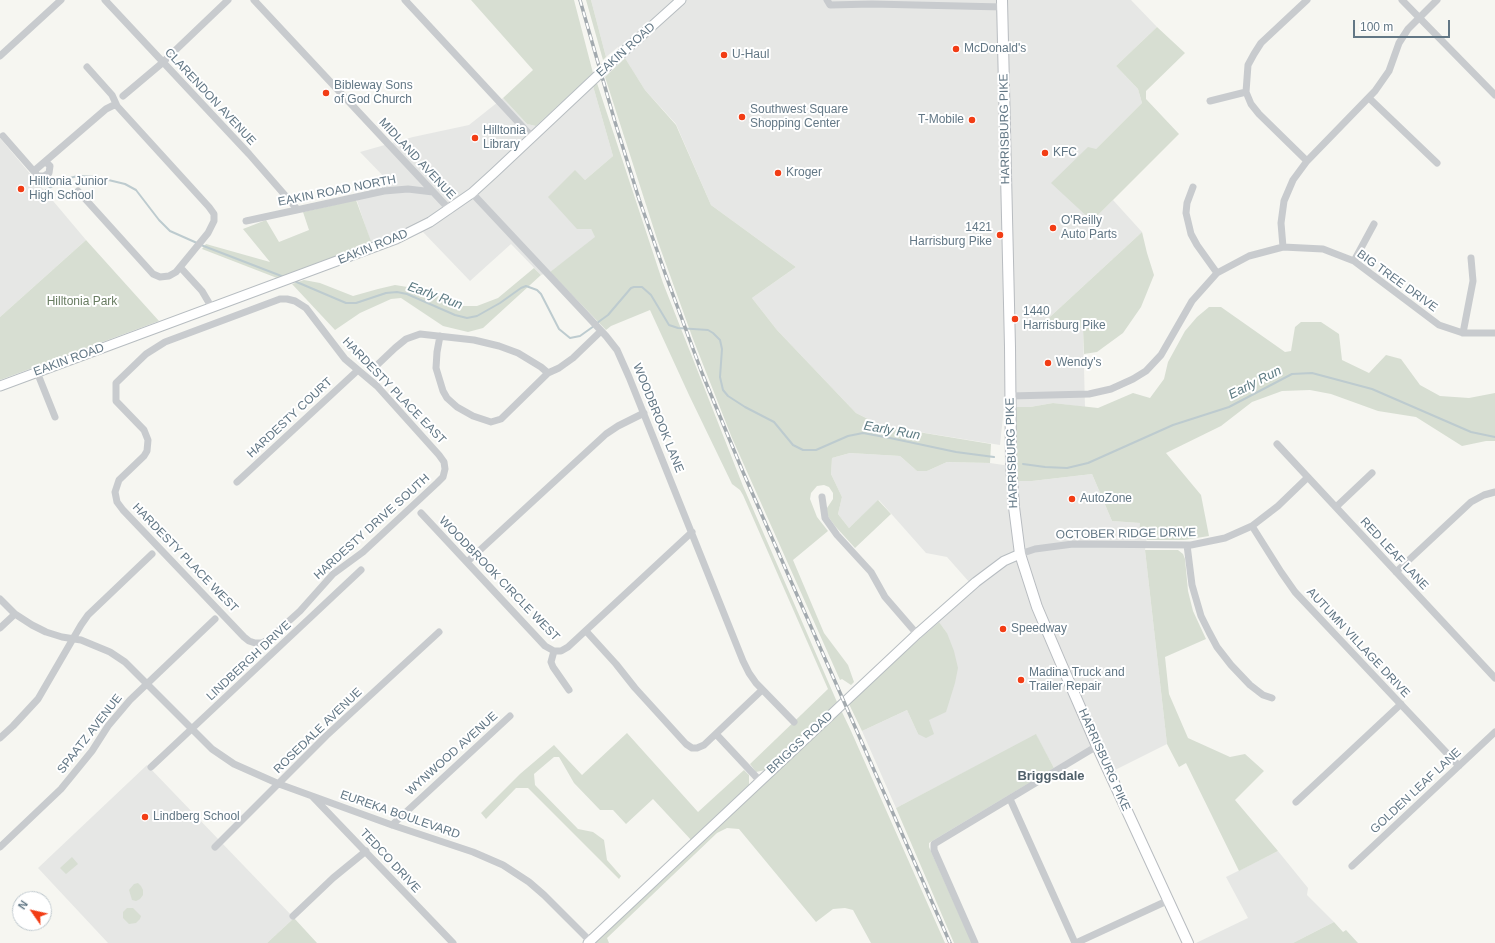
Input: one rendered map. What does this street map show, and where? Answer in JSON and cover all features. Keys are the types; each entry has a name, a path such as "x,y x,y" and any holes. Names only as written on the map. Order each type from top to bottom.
{"main road":[{"name":"HARRISBURG PIKE","path":"1002,4 1011,480 1020,554 1037,607 1097,746 1188,943"}],"street":[{"path":"0,56 61,0"},
{"name":"CLARENDON AVENUE","path":"105,0 245,149 297,209"},
{"path":"124,96 228,0"},
{"name":"MIDLAND AVENUE","path":"254,0 450,210"},
{"path":"405,0 532,137"},
{"name":"EAKIN ROAD","path":"0,386 289,280 396,239 430,222 450,210 472,193 681,0"},
{"path":"827,0 830,5 927,3 1002,4"},
{"path":"1307,0 1261,43 1248,65 1246,92 1251,104 1259,114 1307,161"},
{"path":"1402,0 1495,95"},
{"path":"1283,247 1281,223 1284,201 1293,180 1307,161 1369,98 1385,78 1393,64 1403,36 1437,0"},
{"path":"78,191 153,274 160,277 169,276 176,272 208,233 214,222 214,214 117,106 112,95 87,66"},
{"path":"1210,101 1246,92"},
{"path":"1369,98 1437,163"},
{"path":"34,171 106,109 114,105 117,106"},
{"path":"3,136 38,176 41,177 47,175 49,172 50,166 46,162"},
{"path":"1193,187 1187,203 1186,213 1191,234 1217,273"},
{"name":"EAKIN ROAD NORTH","path":"246,221 389,190 408,189 433,192"},
{"name":"WOODBROOK LANE","path":"472,193 617,350 749,673 762,690 794,722"},
{"path":"1354,261 1374,224"},
{"name":"BIG TREE DRIVE","path":"1010,396 1088,394 1111,389 1133,379 1146,371 1161,354 1192,301 1217,273 1249,256 1283,247 1323,249 1354,261 1439,325 1463,333 1495,333"},
{"path":"1463,333 1473,281 1471,258"},
{"path":"180,267 202,291 212,308"},
{"name":"HARDESTY PLACE EAST","path":"116,383 146,354 165,342 273,301 287,299 295,301 306,308 345,358 384,393 439,455 444,462 445,469"},
{"path":"440,336 436,368 440,384 445,395 457,408 473,416 491,422 501,419 548,373 559,368 573,358 597,327"},
{"path":"375,367 406,339 420,334 474,340 499,346 518,353 548,373"},
{"name":"HARDESTY COURT","path":"237,482 358,370"},
{"path":"37,372 55,417"},
{"name":"HARDESTY PLACE WEST","path":"116,383 116,401 144,430 148,440 147,451 144,456 119,480 115,492 117,502 244,637 255,643"},
{"path":"467,562 606,434 644,413"},
{"name":"RED LEAF LANE","path":"1277,444 1495,678"},
{"name":"HARDESTY DRIVE SOUTH","path":"255,643 269,639 300,611 333,574 363,552 437,483 443,477 445,469"},
{"path":"1336,507 1372,474"},
{"name":"OCTOBER RIDGE DRIVE","path":"1020,554 1035,549 1073,544 1187,545 1225,538 1252,526 1278,506 1308,478"},
{"path":"1396,572 1471,502 1484,495 1495,492"},
{"path":"822,497 825,518 837,535 871,572 885,597 917,634"},
{"name":"WOODBROOK CIRCLE WEST","path":"420,513 545,646 554,651 561,651 568,647 692,532"},
{"name":"AUTUMN VILLAGE DRIVE","path":"1252,526 1295,592 1459,766"},
{"path":"1187,545 1192,586 1201,616 1217,647 1250,686 1263,695 1272,698"},
{"path":"0,738 38,699 72,639 88,615 152,554"},
{"name":"BRIGGS ROAD","path":"589,942 917,634 976,582 1004,561 1020,554"},
{"name":"LINDBERGH DRIVE","path":"151,767 361,570"},
{"name":"EUREKA BOULEVARD","path":"0,599 15,614 46,632 81,640 114,654 125,662 222,757 279,784 392,825 474,852 503,865 544,895 589,942"},
{"path":"0,628 15,614"},
{"name":"SPAATZ AVENUE","path":"0,847 61,789 92,751 108,726 130,700 215,619"},
{"path":"586,631 616,664 632,685 690,747 695,749 700,748 716,734 762,690"},
{"name":"ROSEDALE AVENUE","path":"215,847 347,716 439,632"},
{"path":"554,651 551,662 569,690"},
{"path":"1296,802 1401,704"},
{"name":"WYNWOOD AVENUE","path":"392,825 510,716"},
{"name":"GOLDEN LEAF LANE","path":"1352,866 1495,732"},
{"path":"716,734 760,781"},
{"path":"975,943 934,850 933,847 936,842 1097,746"},
{"name":"TEDCO DRIVE","path":"311,795 453,943"},
{"path":"1010,799 1076,943 1169,900"},
{"path":"293,916 333,878 366,851"}],"shaded area":[{"path":"591,0 1131,0 1157,27 1116,66 1138,89 1142,103 1096,149 1092,221 1113,200 1142,232 1039,327 1041,331 1083,328 1085,407 1053,403 1030,407 1004,407 1000,445 882,426 856,413 777,330 752,298 796,267 711,205 676,124 645,90 618,47 606,57"},
{"path":"587,78 593,86 613,156 585,180 575,171 591,229 596,238 550,272 541,275 511,244 470,281 423,232 374,252 355,195 390,183 360,152 413,137 469,125 503,98 527,124 536,126"},
{"name":"Hilltonia Junior High School","path":"0,138 86,240 0,317"},
{"path":"850,453 900,456 917,471 927,471 947,462 990,463 1017,467 1017,481 1032,481 1092,474 1112,521 1140,523 1147,537 1145,550 1167,744 1113,771 1100,742 1054,768 1036,735 896,808 862,731 907,710 918,734 929,720 947,633 935,617 970,583 947,557 926,553 879,500 849,528 838,514 842,497 831,474 832,458"},
{"name":"Lindberg School","path":"147,765 294,918 267,943 108,943 38,868"},
{"path":"1278,851 1308,888 1307,895 1334,922 1293,943 1196,943 1248,918 1226,877"}],"green space":[{"path":"471,0 574,0 593,73 536,126 527,124 503,98 533,70"},
{"path":"586,0 591,0 606,57 603,60"},
{"path":"1157,27 1185,53 1146,91 1146,99 1179,134 1092,221 1051,183 1088,147 1096,149 1142,103 1138,89 1116,66"},
{"path":"625,58 645,90 676,125 711,205 796,267 752,298 777,330 856,413 882,426 991,444 990,463 947,462 927,471 917,471 900,456 850,453 832,458 831,474 842,497 838,514 849,528 878,500 891,514 855,548 827,515 827,508 833,499 833,493 829,487 824,485 817,486 811,493 810,499 817,517 828,531 793,560 824,633 848,665 854,682 851,685 842,679 840,680 732,438 693,339 658,242 605,77"},
{"path":"597,83 663,283 743,486 837,702 765,770 756,772 750,764 828,689 743,495 740,490 732,484 650,310 611,326 606,330 550,272 595,237 591,229 577,229 548,197 575,170 585,180 613,156 593,86"},
{"path":"356,200 372,244 277,278 202,249 206,244 270,262 243,229 266,220 279,242 309,230 303,212"},
{"path":"1142,232 1154,275 1141,307 1123,333 1097,352 1084,354 1083,328 1041,331 1039,327"},
{"name":"Hilltonia Park","path":"86,240 159,321 0,380 0,317"},
{"path":"534,268 541,275 483,328 468,332 443,326 401,298 391,299 360,313 335,330 292,284 304,280 320,283 353,296 395,285 420,289 462,306 477,306 498,298"},
{"path":"1209,307 1221,307 1285,352 1291,351 1295,327 1301,322 1321,322 1339,334 1342,360 1369,373 1386,355 1401,359 1420,385 1440,396 1469,398 1495,393 1495,441 1486,441 1462,446 1416,417 1378,411 1331,394 1310,390 1282,391 1252,402 1221,426 1166,453 1201,495 1209,536 1184,540 1147,540 1147,537 1139,536 1140,523 1112,521 1092,474 1032,481 1017,481 1016,407 1030,407 1053,403 1098,408 1133,393 1150,398 1164,379 1168,362 1185,331 1197,317"},
{"path":"1145,550 1178,550 1183,554 1185,559 1188,591 1193,611 1206,639 1165,657 1169,694 1188,738 1230,757 1245,754 1264,771 1235,800 1278,851 1239,871 1186,763 1179,767 1167,744"},
{"path":"939,622 947,633 954,651 958,668 946,712 929,720 934,734 926,738 918,734 907,710 862,731 848,702"},
{"path":"840,711 842,712 851,731 945,943 871,943 853,910 845,908 833,909 816,922 739,829 727,828 717,833 607,938 609,943 592,943"},
{"path":"627,733 698,812 744,770 749,775 749,785 692,841 653,799 626,824 613,810 600,810 574,783 559,757 554,757 534,774 535,785 578,829 593,832 604,840 607,860 621,876 619,879 528,788 516,788 486,819 481,813 520,774 554,745 582,775"},
{"path":"1036,734 1054,768 929,843 929,847 972,943 954,943 896,808"},
{"path":"72,857 78,864 66,874 60,868"},
{"path":"138,883 143,890 143,895 136,901 132,900 129,890 134,884"},
{"path":"127,908 133,908 141,916 136,923 129,924 123,918 123,912"},
{"path":"294,918 317,943 267,943"},
{"path":"1334,922 1343,932 1346,930 1358,943 1293,943"}],"waterway":[{"name":"Early Run","path":"46,190 65,179 78,176 96,177 125,184 136,190 159,220 170,231 197,243"},
{"name":"Early Run","path":"201,245 284,277"},
{"name":"Early Run","path":"292,280 346,303 356,303 386,293 397,292 407,294 455,315 467,318 477,316 526,286 537,290 541,294 559,329 570,338 580,336 594,326"},
{"name":"Early Run","path":"597,323 608,315 631,288 642,287 651,295 669,325 678,328 708,330 720,340 722,349 720,377 723,390 728,396 745,407 774,422 793,445 803,450 816,450 848,436 863,433 956,452 994,457"},
{"name":"Early Run","path":"1023,464 1067,468 1088,463 1173,425 1229,407 1292,374 1312,373 1372,389 1471,432 1495,437"}],"railway":[{"path":"580,0 639,199 702,373 743,472 950,943"}],"place":[{"name":"McDonald's","path":"956,49"},
{"name":"U-Haul","path":"724,55"},
{"name":"Bibleway Sons of God Church","path":"326,93"},
{"name":"Southwest Square Shopping Center","path":"742,117"},
{"name":"T-Mobile","path":"972,120"},
{"name":"Hilltonia Library","path":"475,138"},
{"name":"KFC","path":"1045,153"},
{"name":"Kroger","path":"778,173"},
{"name":"Hilltonia Junior High School","path":"21,189"},
{"name":"O'Reilly Auto Parts","path":"1053,228"},
{"name":"1421 Harrisburg Pike","path":"1000,235"},
{"name":"1440 Harrisburg Pike","path":"1015,319"},
{"name":"Wendy's","path":"1048,363"},
{"name":"AutoZone","path":"1072,499"},
{"name":"Speedway","path":"1003,629"},
{"name":"Madina Truck and Trailer Repair","path":"1021,680"},
{"name":"Lindberg School","path":"145,817"}],"district":[{"name":"Briggsdale","path":"1051,776"}]}
